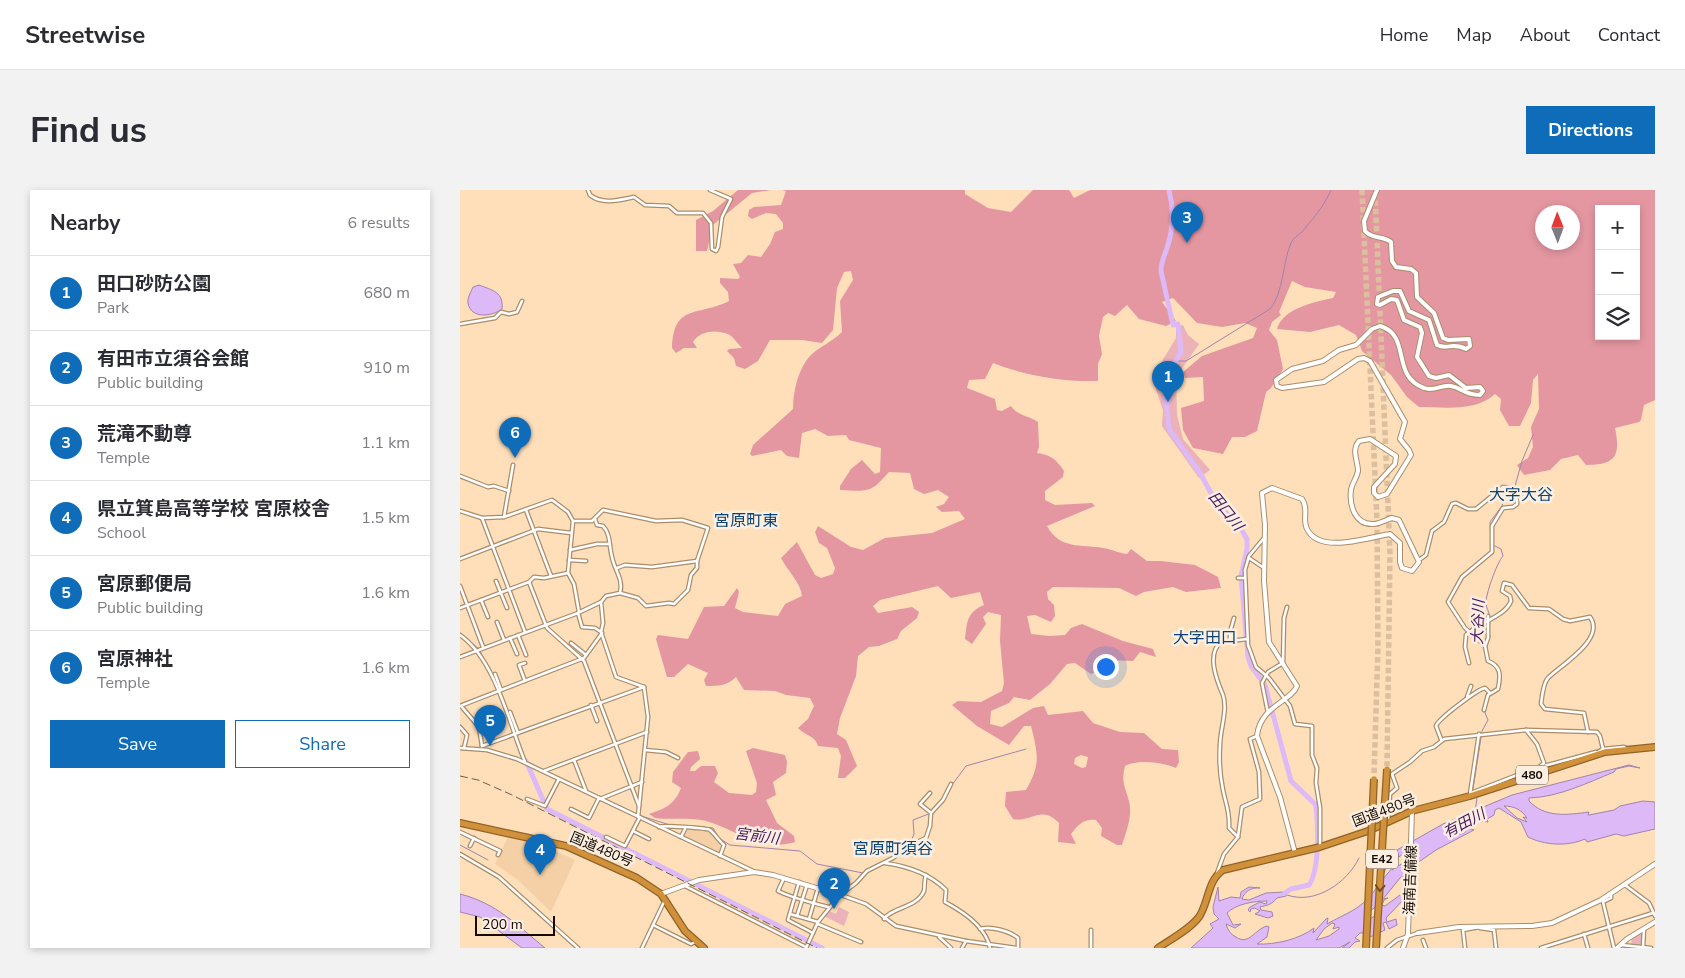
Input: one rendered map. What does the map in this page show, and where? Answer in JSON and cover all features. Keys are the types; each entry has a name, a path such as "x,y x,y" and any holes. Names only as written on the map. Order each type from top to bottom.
{"highway":[{"name":"国道480号","path":"1217,874 1235,866 1318,847 1368,830 1412,811 1470,795 1596,753 1655,747"},
{"name":"E42","path":"1376,948 1387,768"},
{"name":"E42","path":"1366,948 1374,777"},
{"name":"国道480号","path":"461,823 566,846 637,878 661,894 695,942 704,948"},
{"path":"1158,948 1196,920 1217,874"}],"street":[{"path":"588,190 590,195 600,200 618,201 634,196 645,205 669,206 677,212 703,213 711,223 712,249 716,251 722,217 731,199 710,190"},
{"path":"1377,190 1364,221 1365,231 1371,237 1385,238 1391,242 1392,261 1396,267 1412,270 1416,273 1417,297 1434,313 1443,338 1448,340 1469,339 1470,346 1466,349 1456,344 1438,346 1430,322 1425,317 1409,311 1400,292 1393,291 1380,296 1376,302 1380,305 1391,299 1397,300 1404,320 1420,328 1422,333 1417,357 1428,375 1433,378 1448,374 1466,388 1481,387 1482,394 1468,394 1449,386 1432,389 1419,386 1402,366 1401,348 1398,341 1380,326 1373,328 1357,344 1339,350 1323,361 1292,369 1278,377 1276,382 1282,388 1322,382 1332,378 1359,358 1370,361 1405,422 1400,440 1409,450 1410,455 1388,494 1378,497 1374,493 1374,486 1395,464 1396,456 1369,438 1359,441 1355,447 1358,472 1351,489 1351,508 1358,519 1367,524 1379,524 1392,518 1398,520 1419,560"},
{"path":"460,324 494,318 501,312 509,314 517,312 522,301"},
{"path":"504,517 513,465"},
{"path":"460,476 487,486 494,486 509,491"},
{"path":"1295,853 1280,797 1258,736 1259,727 1269,712 1275,705 1296,690 1297,684 1269,642 1261,495 1266,489 1273,488 1303,500 1306,507 1305,524 1317,540 1356,542 1390,534 1400,542 1400,562 1404,569 1413,570 1417,567 1419,560 1427,554 1432,531 1445,520 1452,504 1456,503 1476,509 1503,487 1508,488 1518,501 1516,506 1503,508 1492,523 1492,552 1462,577 1449,598 1448,605 1469,632 1485,646"},
{"path":"460,511 482,518 504,517 552,500 568,512 573,521 568,573 574,584 582,627 594,628 602,633"},
{"path":"526,510 551,576"},
{"path":"460,657 578,612 601,602 606,596 620,593 638,598 646,606 674,604 688,590 691,575 698,568 697,561 707,527 682,520 656,521 625,517 603,510 595,519 586,522 573,521"},
{"path":"482,518 525,632"},
{"path":"595,519 598,525 606,529 612,560 617,568 620,593"},
{"path":"460,559 534,530 571,533"},
{"path":"1264,538 1249,558 1244,578 1247,639 1253,661 1284,698 1292,711 1296,725 1312,726 1312,755 1317,768 1316,783 1320,808 1318,847"},
{"path":"570,550 597,544 610,544"},
{"path":"1249,558 1264,568"},
{"path":"569,560 586,561"},
{"path":"617,568 625,565 652,567 697,561"},
{"path":"460,608 529,582 534,577 568,573"},
{"path":"1239,578 1244,578"},
{"path":"496,581 507,608"},
{"path":"529,582 545,625 550,632 582,659 639,806"},
{"path":"1470,663 1464,643 1469,632 1488,618 1507,610 1511,598 1502,588 1508,583 1514,587 1529,608 1549,609 1563,619 1570,621 1588,616 1592,618 1592,637 1568,664 1548,679 1541,704 1545,709 1584,713 1588,732"},
{"path":"460,586 484,648"},
{"path":"481,600 488,617"},
{"path":"601,602 602,633 616,677 644,687"},
{"path":"1283,663 1284,619 1287,607"},
{"path":"1230,641 1230,632 1234,618"},
{"path":"1484,710 1487,696 1498,690 1499,670 1494,662 1488,661 1485,646 1488,638 1488,618"},
{"path":"497,622 504,640"},
{"path":"482,748 480,727 460,705 582,659 602,633"},
{"path":"460,635 478,650 489,669 525,762"},
{"path":"518,635 526,656"},
{"path":"510,638 517,654"},
{"path":"1238,837 1229,828 1230,813 1223,788 1220,743 1224,711 1222,695 1214,669 1214,652 1217,645 1221,642 1247,639"},
{"path":"572,643 586,656"},
{"path":"525,663 519,665 525,680"},
{"path":"1269,712 1262,682 1270,670 1283,663"},
{"path":"495,674 501,690"},
{"path":"1442,740 1436,729 1437,723 1441,718 1452,713 1466,698 1471,686"},
{"path":"482,748 591,705 644,687"},
{"path":"606,837 625,846 639,817 648,713 644,687"},
{"path":"1466,698 1484,688 1490,693"},
{"path":"591,705 597,721"},
{"path":"510,712 518,733"},
{"path":"460,727 466,736 462,748 482,748 525,762 754,872 799,882 866,904 896,926 990,946 1017,948 1018,938 1011,933 988,928 980,929"},
{"path":"1526,730 1537,744 1544,763 1530,775"},
{"path":"1388,820 1390,794 1397,788 1392,774 1410,762 1422,750 1434,746 1442,740 1479,734 1526,730 1588,732 1599,734 1603,749"},
{"path":"544,771 647,732"},
{"path":"1470,795 1479,734"},
{"path":"1217,874 1224,854 1238,837 1242,807 1260,799 1259,772 1250,739 1258,736"},
{"path":"1470,795 1538,768 1596,753 1603,749 1624,747 1626,749"},
{"path":"645,750 666,752 678,758"},
{"path":"574,760 586,792"},
{"path":"528,799 545,806 558,778"},
{"path":"571,809 589,818 599,798 642,782"},
{"path":"685,886 806,948 818,923 840,895 856,883 867,871 926,838 930,826 931,812 943,800 951,784"},
{"path":"930,794 920,804 931,812"},
{"name":"海南吉備線","path":"1403,948 1408,935 1412,811"},
{"path":"659,827 663,825 685,829 698,827 710,830 724,845 720,856"},
{"path":"681,837 685,829"},
{"path":"633,831 649,839"},
{"path":"460,832 500,850 498,855"},
{"path":"470,846 474,838"},
{"path":"460,854 499,877 578,948"},
{"path":"884,862 926,875 946,890 945,902 954,906 980,929 990,946"},
{"path":"1386,948 1408,935 1441,928 1538,926 1552,923 1611,894 1655,864"},
{"path":"661,894 703,879 754,872"},
{"path":"884,919 888,913 906,907 923,893 926,875"},
{"path":"784,878 778,891 828,908"},
{"path":"799,882 788,921 813,933"},
{"path":"797,916 807,885"},
{"path":"1541,948 1654,914 1649,903 1624,886"},
{"path":"809,919 818,888"},
{"path":"1611,894 1611,898 1603,902 1617,947"},
{"path":"642,948 665,900"},
{"path":"790,914 809,919 860,942"},
{"path":"1617,947 1655,922"},
{"path":"653,925 691,944 695,942"},
{"path":"1465,948 1463,930 1479,927 1494,930 1496,948"},
{"path":"1643,948 1644,928"},
{"path":"1091,930 1091,948"},
{"path":"1584,934 1588,948"},
{"path":"938,936 951,948"},
{"path":"1630,947 1632,936"},
{"path":"1423,940 1426,948"},
{"path":"962,948 966,941"},
{"path":"1617,947 1651,948"}],"shaded area":[{"path":"738,190 771,190 752,193 713,225 707,251 696,251 696,220 713,211"},
{"path":"782,190 965,190 965,194 988,208 1011,212 1033,190 1069,190 1074,198 1090,190 1655,190 1655,400 1644,405 1639,422 1615,428 1617,446 1614,457 1610,461 1596,465 1586,465 1578,455 1561,459 1550,470 1524,475 1517,465 1528,458 1533,447 1531,427 1539,409 1538,374 1533,380 1531,403 1520,426 1509,426 1500,410 1501,399 1495,394 1487,400 1469,406 1449,408 1419,407 1407,397 1391,375 1362,351 1356,335 1339,325 1310,332 1277,329 1280,322 1293,311 1309,304 1333,298 1336,292 1305,287 1292,281 1279,312 1281,315 1272,322 1269,330 1277,340 1283,369 1271,388 1266,392 1257,431 1245,437 1232,437 1223,454 1193,448 1183,430 1181,408 1204,401 1203,377 1185,378 1183,372 1202,356 1253,338 1257,328 1245,323 1222,327 1197,323 1173,298 1162,302 1176,321 1166,326 1139,319 1127,305 1115,316 1108,313 1103,317 1099,336 1102,354 1098,364 1098,381 1045,377 993,363 985,379 969,380 967,388 995,399 997,410 1002,411 1011,406 1020,414 1038,422 1039,447 1037,453 1053,458 1064,471 1063,477 1045,491 1045,500 1055,505 1092,503 1095,506 1047,526 1058,539 1072,544 1127,554 1131,549 1147,561 1195,565 1218,577 1221,588 1186,592 1173,587 1144,592 1136,596 1119,588 1053,587 1047,592 1048,599 1054,605 1055,616 1051,622 1035,615 1027,616 1031,634 1065,635 1071,628 1082,624 1123,641 1153,649 1156,657 1140,652 1133,661 1107,660 1099,671 1091,674 1075,663 1067,664 1050,684 1030,700 1014,697 1009,703 991,711 990,724 1002,727 1033,708 1044,706 1048,715 1083,711 1093,723 1120,732 1144,733 1162,749 1178,750 1179,762 1176,768 1150,762 1125,766 1123,781 1130,812 1122,845 1117,845 1101,836 1102,828 1096,820 1084,821 1074,830 1071,834 1076,844 1058,842 1059,823 1053,818 1041,814 1025,819 1013,819 1005,806 1006,792 1026,790 1034,773 1037,759 1031,726 1024,726 1009,745 977,726 952,705 958,701 981,702 1002,691 1004,683 1000,641 1001,615 988,612 983,617 986,624 972,644 965,639 967,623 971,614 984,605 980,592 951,598 938,586 880,600 873,606 878,613 912,607 919,612 917,618 901,631 897,639 879,646 869,647 858,656 856,676 840,718 837,734 846,740 857,766 845,778 838,778 841,756 838,748 818,746 815,740 798,728 808,719 814,706 810,698 786,695 775,691 744,690 736,677 726,684 706,686 704,680 708,673 688,664 674,677 667,677 656,639 658,635 688,639 704,607 724,606 737,588 739,592 735,608 743,612 778,616 785,604 802,596 796,581 781,558 797,542 815,575 821,578 833,574 835,568 827,548 819,543 815,532 818,526 851,547 863,550 885,538 932,533 965,519 959,511 942,512 936,507 944,504 949,497 938,490 924,494 914,489 910,473 889,472 873,488 868,490 840,490 840,486 851,469 862,460 875,474 880,472 881,448 849,440 846,435 828,436 815,429 802,433 799,458 787,456 781,450 752,456 750,454 753,445 793,409 797,381 806,361 842,332 840,301 853,280 851,271 844,272 837,288 833,330 822,343 802,340 770,340 758,361 745,369 736,366 734,358 727,351 729,349 742,348 732,336 725,333 715,331 700,335 693,342 697,348 684,348 676,353 672,348 677,324 682,318 729,301 728,292 720,283 720,278 738,279 740,277 733,264 741,263 748,255 761,257 770,244 775,232 783,229 783,223 776,214 766,213 752,219 748,216 749,210 754,207 781,205 786,191","holes":["1081,755 1088,757 1086,767 1082,768 1074,764 1075,758"]},
{"path":"1183,325 1188,335 1199,344 1176,377 1177,415 1183,439 1210,470 1199,478 1162,426 1163,410 1156,390 1161,363 1176,338 1176,326"},
{"path":"753,748 785,755 787,762 786,773 773,782 776,795 766,800 777,823 794,836 795,842 770,844 759,842 706,821 655,818 649,814 665,808 679,794 681,788 672,782 673,772 688,752 698,751 700,759 691,767 690,771 695,771 701,766 715,766 718,773 714,782 729,793 752,795 756,792 757,783 746,751"},
{"path":"695,828 710,831 723,844 720,854 682,837 686,829"},
{"path":"508,837 542,845 575,860 551,912 518,880 495,864"},
{"path":"839,907 849,912 844,926 824,916 827,910 836,914"},
{"path":"1643,930 1642,946 1631,946 1632,936"}],"water":[{"path":"479,285 493,290 499,295 502,309 488,315 473,312 468,299 473,287"},
{"name":"有田川","path":"1629,765 1640,768 1629,766 1616,769 1614,772 1573,789 1529,798 1529,801 1549,813 1573,814 1589,812 1588,815 1614,810 1620,806 1643,801 1655,802 1655,829 1624,836 1616,834 1587,842 1585,839 1563,844 1548,843 1528,837 1521,822 1499,808 1495,810 1494,815 1487,819 1488,822 1478,822 1457,831 1450,837 1464,833 1468,828 1474,830 1436,850 1413,866 1409,873 1400,878 1383,899 1388,898 1384,900 1382,905 1385,906 1400,895 1405,898 1386,918 1387,922 1396,919 1397,925 1389,929 1386,922 1383,923 1385,930 1368,938 1365,933 1360,933 1355,938 1360,941 1355,942 1349,948 1342,948 1350,942 1339,948 1191,948 1213,928 1210,924 1219,919 1214,914 1213,907 1218,887 1219,901 1231,897 1240,898 1241,892 1249,887 1260,888 1248,891 1242,899 1249,900 1266,893 1284,892 1288,889 1286,896 1277,898 1273,902 1260,907 1261,910 1272,912 1273,916 1268,918 1255,914 1260,911 1255,908 1251,909 1250,912 1248,910 1260,902 1266,904 1267,901 1257,902 1246,904 1235,907 1227,913 1233,925 1241,924 1235,928 1226,924 1228,930 1234,936 1245,940 1263,928 1269,927 1267,937 1257,944 1287,940 1302,935 1314,928 1313,933 1326,919 1328,918 1327,924 1352,911 1370,897 1376,888 1380,870 1397,850 1443,824 1512,795","holes":["1504,806 1520,811 1527,818 1523,817 1527,822 1517,818","1405,854 1406,861 1392,870 1394,866 1383,879 1387,867 1401,855","1377,906 1381,912 1365,922 1370,911","1332,923 1335,924 1333,929 1339,927 1329,936 1316,940 1324,929"]},
{"path":"460,894 485,903 495,909 545,948 522,948 480,917 460,912"}],"waterway":[{"name":"田口川","path":"1169,190 1172,205 1172,227 1161,271 1173,325 1178,324 1181,352 1169,372 1165,388 1169,429 1200,473 1217,504 1240,527 1247,539 1247,549 1241,576 1248,657 1251,666 1265,685 1291,781 1316,805 1317,858 1313,878 1309,885 1291,889 1285,893"},
{"path":"1176,361 1186,361 1270,309 1278,294 1292,241 1318,212 1331,190"},
{"name":"大谷川","path":"1491,542 1490,522 1502,506 1505,496 1515,486 1522,461 1533,435"},
{"name":"大谷川","path":"1489,619 1486,604 1487,594 1503,556 1501,549 1493,545"},
{"name":"大谷川","path":"1486,648 1490,637 1489,631"},
{"name":"宮前川","path":"460,633 479,649 497,684"},
{"name":"大谷川","path":"1498,671 1498,682"},
{"name":"大谷川","path":"1473,789 1482,731 1488,720 1485,713 1487,701"},
{"name":"宮前川","path":"521,749 526,761 560,778"},
{"name":"宮前川","path":"952,785 966,766 1026,749"},
{"path":"526,761 547,809 822,948"},
{"name":"宮前川","path":"934,811 947,795"},
{"name":"大谷川","path":"1475,812 1477,798"},
{"name":"宮前川","path":"910,844 914,834 913,820 931,813"},
{"name":"宮前川","path":"638,815 670,825"},
{"name":"宮前川","path":"691,826 713,828 719,838 730,845 800,851 817,864 863,873"},
{"path":"460,845 488,860"},
{"name":"宮前川","path":"867,873 896,858 904,851"},
{"path":"1287,895 1308,897 1329,890 1347,876 1359,858"}],"tunnel":[{"path":"1362,190 1377,521 1378,647 1374,775"},
{"path":"1375,192 1390,553 1387,766"}],"railway":[{"path":"460,776 478,780 510,794 817,948"}],"place":[{"name":"荒滝不動尊","path":"1187,243"},
{"name":"田口砂防公園","path":"1168,402"},
{"name":"宮原神社","path":"515,458"},
{"name":"宮原郵便局","path":"490,746"},
{"name":"県立箕島高等学校 宮原校舎","path":"540,875"},
{"name":"有田市立須谷会館","path":"834,909"}],"district":[{"name":"大字大谷","path":"1521,494"},
{"name":"宮原町東","path":"746,520"},
{"name":"大字田口","path":"1205,637"},
{"name":"宮原町須谷","path":"893,848"}]}
